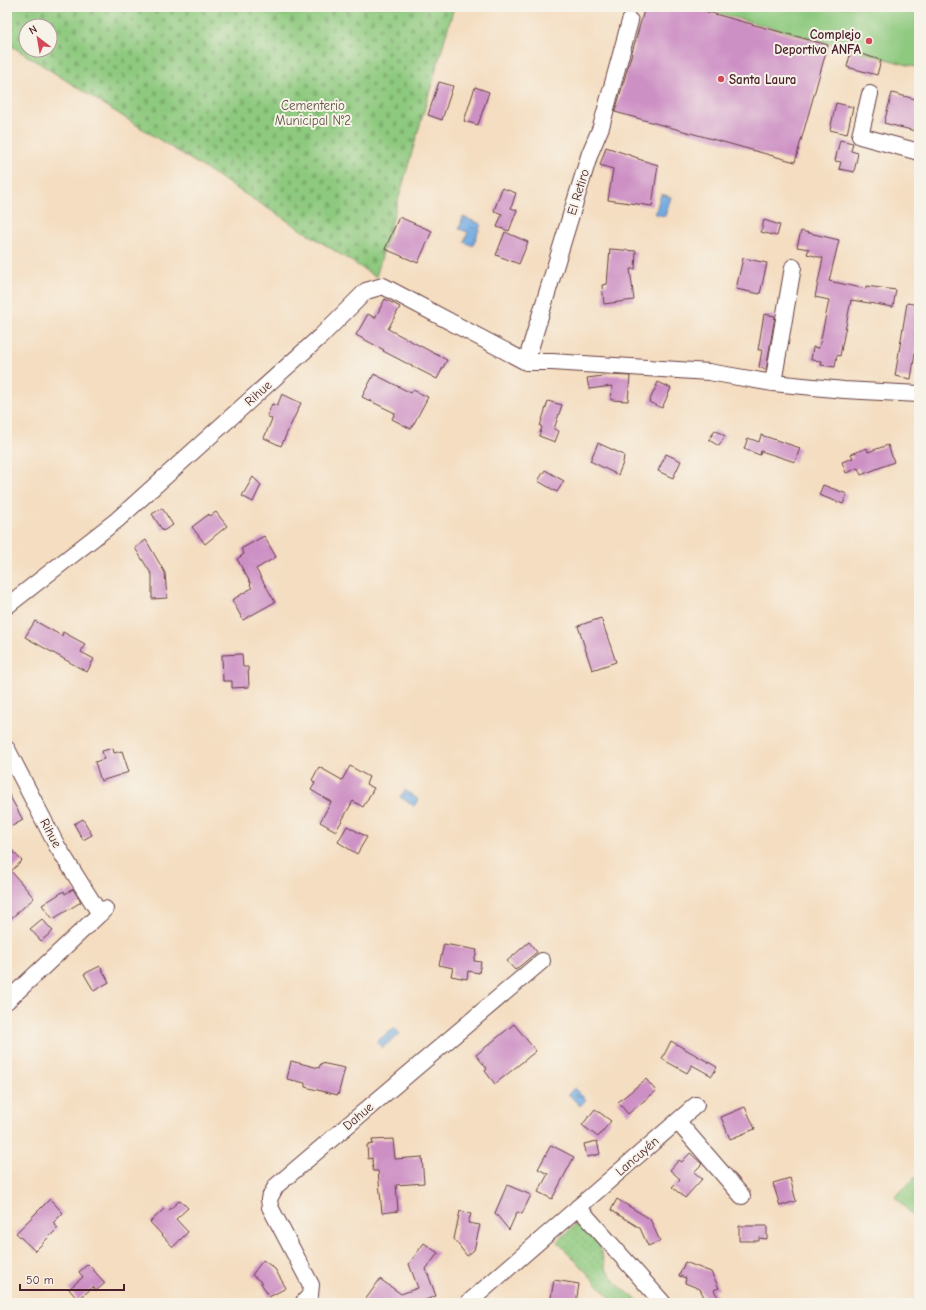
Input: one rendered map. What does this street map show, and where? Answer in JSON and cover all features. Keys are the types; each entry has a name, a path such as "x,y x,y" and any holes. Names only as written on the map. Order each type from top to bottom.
{"street":[{"name":"El Retiro","path":"526,362 590,153 601,127 630,21"},
{"path":"870,94 860,136 919,152"},
{"path":"773,383 793,267"},
{"name":"Rihue","path":"7,606 117,520 321,336 366,291 383,286 526,362"},
{"path":"526,362 552,362 709,372 773,383 844,390 919,394"},
{"name":"Rihue","path":"7,749 57,846 102,912 7,1001"},
{"name":"Dahue","path":"303,1303 310,1295 311,1284 270,1207 269,1199 276,1186 542,961"},
{"name":"Lancuyén","path":"468,1303 696,1105"},
{"path":"678,1122 742,1196"},
{"path":"578,1208 663,1303"}],"green space":[{"name":"Cementerio Municipal N°2","path":"7,7 454,7 376,277 31,58 58,58 58,18 18,18 18,50 7,43"},
{"name":"Complejo Deportivo ANFA","path":"722,7 919,7 919,68 718,13"},
{"path":"919,1174 919,1222 895,1197"},
{"path":"575,1225 583,1226 599,1244 606,1269 616,1283 638,1301 646,1303 615,1303 557,1241"}],"water":[{"path":"661,194 671,197 665,216 655,214"},
{"path":"463,217 481,224 473,246 464,242 468,232 459,229"},
{"path":"405,790 419,800 414,806 400,797"},
{"path":"395,1028 400,1034 382,1048 377,1041"},
{"path":"574,1088 586,1100 580,1106 568,1094"}],"building":[{"name":"Santa Laura","path":"645,7 689,7 828,45 795,162 615,112"},
{"path":"851,51 881,60 877,75 847,67"},
{"path":"439,82 453,86 442,120 428,115"},
{"path":"475,87 489,92 478,125 464,121"},
{"path":"892,93 919,100 919,132 884,123"},
{"path":"836,103 853,107 847,134 830,130"},
{"path":"840,140 853,143 851,151 858,153 854,172 839,169 841,162 835,161"},
{"path":"606,147 658,165 652,206 608,200 613,169 600,165"},
{"path":"502,188 516,193 511,208 517,210 509,231 497,227 502,214 494,211"},
{"path":"399,217 432,231 418,263 385,249"},
{"path":"764,220 780,225 777,236 761,232"},
{"path":"801,231 839,240 829,281 866,289 866,286 896,290 893,307 851,300 840,356 837,355 835,367 821,365 822,361 811,360 813,347 819,348 829,300 815,297 823,258 807,254 809,249 797,247"},
{"path":"505,232 528,242 519,264 496,255"},
{"path":"610,249 636,251 635,269 630,269 634,300 604,304 602,285 607,284"},
{"path":"743,258 767,263 760,294 736,289"},
{"path":"385,299 400,307 388,329 447,360 437,379 356,335 368,314 375,318"},
{"path":"907,303 919,305 919,328 911,379 895,376"},
{"path":"764,314 775,316 766,370 759,367 762,350 758,350"},
{"path":"374,374 411,393 413,390 428,397 411,429 392,419 395,413 362,397"},
{"path":"610,375 630,376 628,401 611,400 612,386 589,389 587,378"},
{"path":"658,382 671,388 662,408 649,402"},
{"path":"282,394 301,403 281,446 264,438 272,419 267,416 272,404 277,406"},
{"path":"548,401 562,405 554,429 559,431 555,442 539,436 542,427 540,426"},
{"path":"715,430 725,436 719,446 709,440"},
{"path":"761,435 800,448 795,462 761,451 760,455 744,449 748,438 759,442"},
{"path":"598,443 624,455 623,463 618,475 590,461"},
{"path":"888,445 894,462 861,475 858,468 846,473 842,462 853,458 851,454 867,448 868,452"},
{"path":"666,454 681,461 673,478 658,471"},
{"path":"545,470 564,481 557,492 538,481"},
{"path":"253,477 261,485 253,502 242,496"},
{"path":"823,485 847,494 843,504 819,495"},
{"path":"162,508 173,525 163,531 152,514"},
{"path":"216,512 227,526 205,544 192,527 209,514 210,516"},
{"path":"264,536 276,557 256,569 275,602 243,620 232,600 252,588 237,559 244,554 241,549"},
{"path":"146,540 165,573 167,598 152,599 152,575 135,548"},
{"path":"601,618 616,662 592,670 578,626"},
{"path":"35,621 62,636 63,632 85,644 81,652 94,659 87,672 25,637"},
{"path":"242,654 243,667 248,667 249,687 232,688 232,681 223,681 222,655"},
{"path":"113,748 114,753 122,751 129,772 101,781 95,762 104,759 102,751"},
{"path":"350,766 369,777 366,784 374,788 363,807 353,801 336,831 320,822 331,802 311,790 315,783 312,780 319,767 342,780"},
{"path":"7,791 23,820 7,829"},
{"path":"83,819 92,835 83,840 74,824"},
{"path":"347,826 367,837 357,854 338,842"},
{"path":"7,845 22,861 11,871 34,898 7,922"},
{"path":"73,889 81,902 53,919 42,905 64,891 65,894"},
{"path":"42,919 53,931 41,941 30,929"},
{"path":"529,942 537,952 515,970 507,961"},
{"path":"444,944 477,950 474,961 481,962 479,973 468,971 467,979 451,976 453,968 439,965"},
{"path":"100,966 109,982 94,991 84,974"},
{"path":"514,1024 536,1051 495,1084 485,1071 487,1069 476,1055"},
{"path":"671,1041 717,1067 712,1076 692,1065 687,1073 662,1059"},
{"path":"291,1061 319,1068 321,1063 345,1068 338,1095 305,1087 305,1083 287,1079"},
{"path":"646,1079 656,1091 628,1114 618,1102"},
{"path":"745,1107 755,1129 730,1139 721,1117"},
{"path":"595,1109 611,1121 598,1137 582,1125"},
{"path":"393,1139 395,1159 422,1157 424,1183 396,1185 398,1211 382,1213 378,1171 373,1171 372,1158 368,1159 367,1145 373,1144 372,1140"},
{"path":"597,1141 600,1154 587,1157 584,1144"},
{"path":"551,1145 574,1157 552,1199 538,1192 548,1174 538,1169"},
{"path":"690,1153 702,1164 694,1172 702,1179 685,1198 672,1187 680,1179 670,1170 679,1160 682,1162"},
{"path":"790,1178 796,1201 780,1206 773,1183"},
{"path":"507,1185 531,1195 522,1214 517,1212 509,1230 495,1213"},
{"path":"50,1199 63,1213 53,1223 58,1228 35,1251 16,1233"},
{"path":"617,1199 650,1219 660,1241 648,1246 640,1228 611,1210"},
{"path":"180,1200 188,1208 176,1219 188,1232 173,1247 150,1222 165,1208 168,1211"},
{"path":"460,1211 471,1214 468,1223 480,1225 474,1250 467,1256 454,1239"},
{"path":"739,1226 767,1226 767,1239 759,1238 759,1241 739,1241"},
{"path":"424,1243 438,1253 426,1269 436,1296 417,1303 363,1303 380,1279 401,1294 418,1288 409,1264"},
{"path":"263,1260 275,1269 286,1288 269,1297 260,1281 252,1275"},
{"path":"685,1262 711,1272 719,1288 714,1290 721,1303 707,1303 700,1289 685,1283 686,1278 679,1276"},
{"path":"88,1264 105,1283 96,1291 93,1287 78,1300 69,1289 83,1277 79,1272"},
{"path":"554,1280 579,1284 576,1303 550,1303"}],"place":[{"name":"Complejo Deportivo ANFA","path":"869,41"},
{"name":"Santa Laura","path":"721,79"}]}
